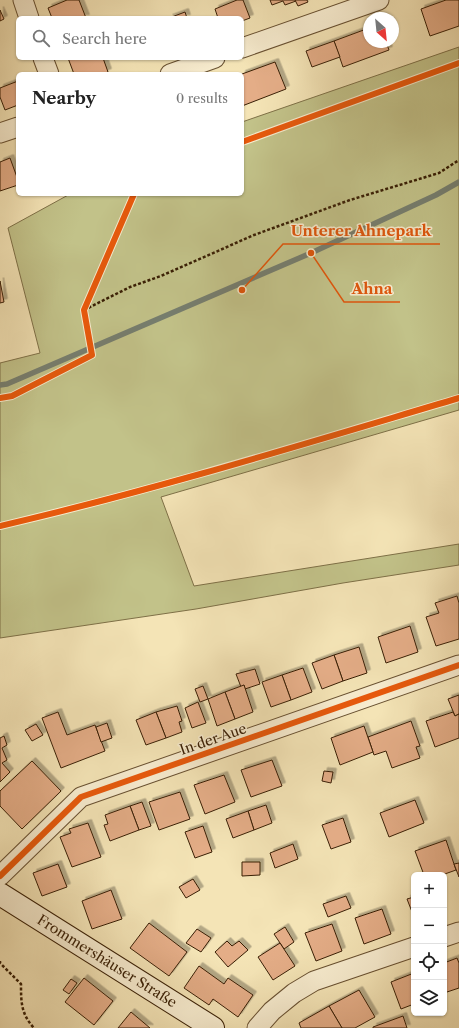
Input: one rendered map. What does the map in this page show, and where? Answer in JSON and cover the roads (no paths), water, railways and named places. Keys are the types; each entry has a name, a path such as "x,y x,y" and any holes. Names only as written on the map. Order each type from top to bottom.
{"main road":[{"name":"Frommershäuser Straße","path":"0,894 213,1028"}],"street":[{"path":"23,0 28,16"},
{"path":"244,47 379,0"},
{"path":"44,60 48,72"},
{"path":"176,72 209,60"},
{"path":"0,133 16,128"},
{"name":"In der Aue","path":"0,876 81,797 459,665"},
{"path":"447,936 459,932"},
{"path":"257,1028 272,1011 294,993 314,981 411,948"}],"waterway":[{"path":"0,385 7,384 311,253 436,195 459,182"}],"place":[{"name":"Ahna","path":"311,253"},
{"name":"Unterer Ahnepark","path":"242,290"}]}
